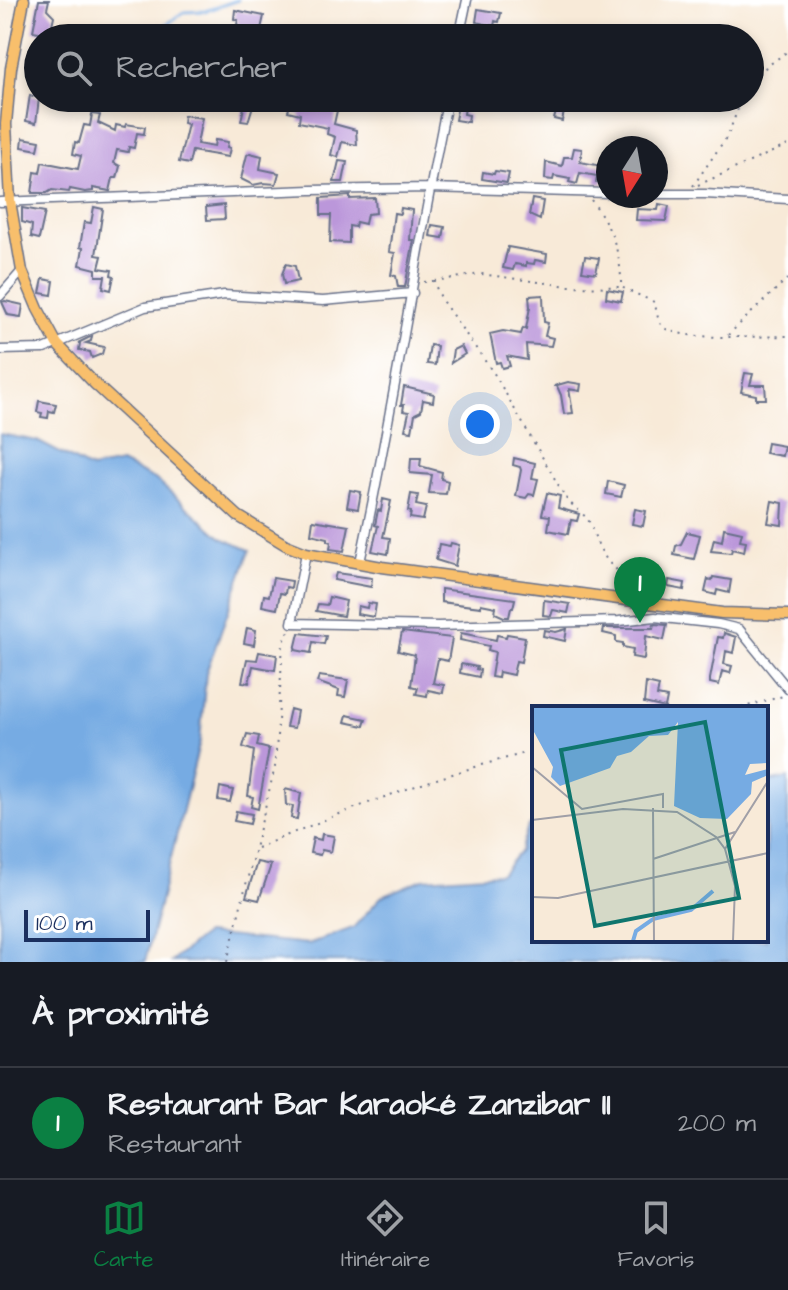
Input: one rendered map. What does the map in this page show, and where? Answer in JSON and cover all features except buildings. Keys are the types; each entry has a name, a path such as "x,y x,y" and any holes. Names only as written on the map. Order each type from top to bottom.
{"main road":[{"path":"24,0 11,68 6,124 5,201 22,271 57,344 95,384 238,516 286,545 306,553 524,588 723,613 788,615"}],"street":[{"path":"462,24 467,0"},
{"path":"360,562 445,112"},
{"path":"5,201 429,188 596,193"},
{"path":"668,194 788,199"},
{"path":"0,296 22,271"},
{"path":"0,350 40,350 150,306 224,295 323,301 413,293"},
{"path":"306,553 292,623 438,626 656,617 718,624 738,628 788,689"},
{"path":"640,619 645,602"},
{"path":"667,605 718,624"},
{"path":"738,628 739,623 754,614"}],"path":[{"path":"764,69 788,51"},
{"path":"693,187 728,135 737,112"},
{"path":"682,193 788,145"},
{"path":"585,193 606,221 623,269 621,287"},
{"path":"415,281 481,274 568,286 621,287 652,300 660,323 682,336 788,336"},
{"path":"726,336 788,278"},
{"path":"433,281 443,302 495,375 567,500 588,519 599,547 616,569 628,600"},
{"path":"227,962 275,767 283,644 292,623"},
{"path":"748,706 788,695"},
{"path":"257,848 402,789 464,768 532,751"}],"water":[{"path":"0,434 37,441 91,469 121,463 155,479 222,538 250,550 206,673 200,741 145,962 0,962"},
{"path":"788,778 788,962 171,962 205,934 309,944 353,928 382,896 423,879 501,874 520,851 528,827 532,824 532,942 768,942 768,782"}],"waterway":[{"path":"167,24 184,12 205,11 238,0"}],"place":[{"name":"Restaurant Bar Karaoké Zanzibar II","path":"640,623"}]}
